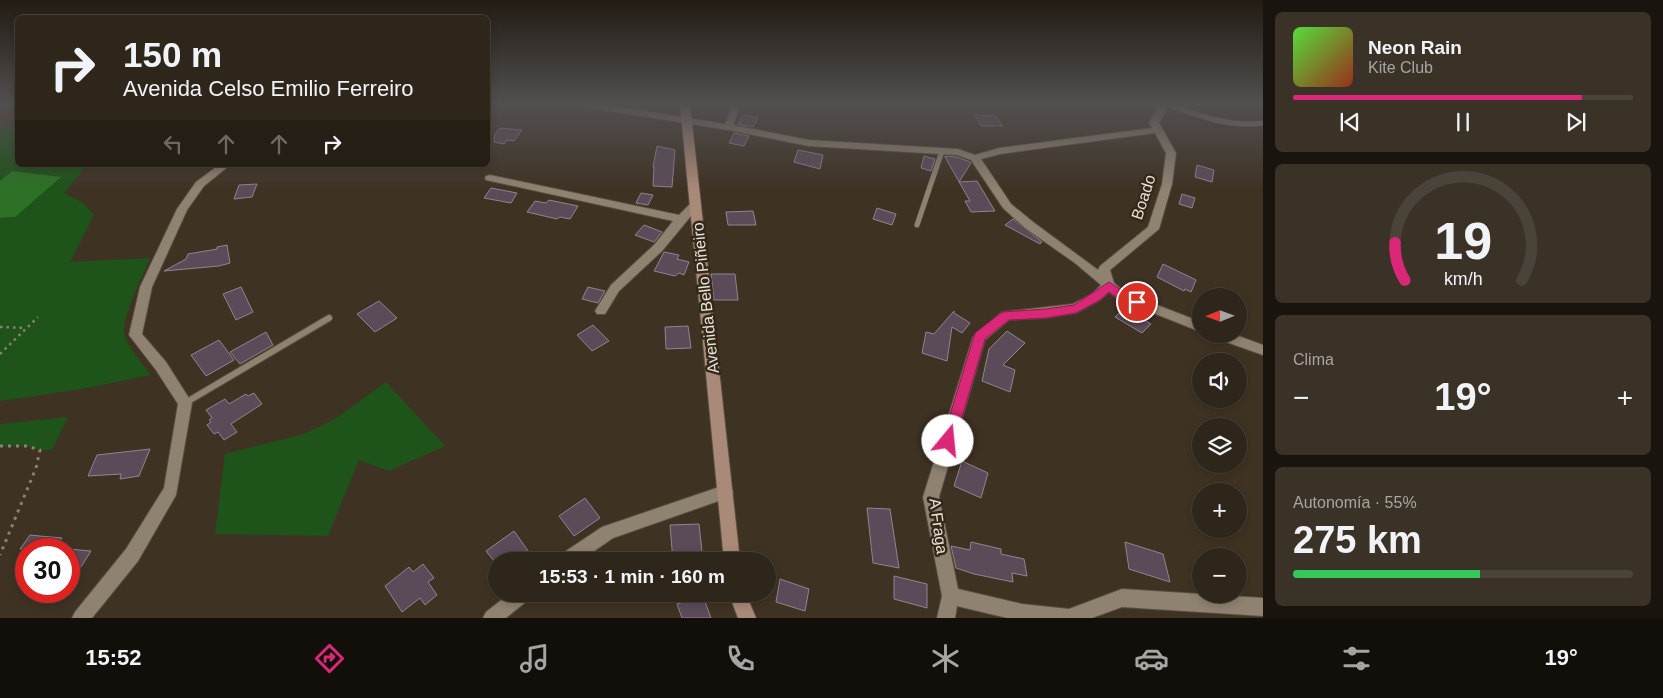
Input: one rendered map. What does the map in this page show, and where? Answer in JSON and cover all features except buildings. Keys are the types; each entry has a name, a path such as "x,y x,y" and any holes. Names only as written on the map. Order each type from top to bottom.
{"street":[{"name":"Avenida Bello Piñeiro","path":"688,133 731,552"},
{"path":"756,133 809,144 958,152 975,158 999,151 1136,133"},
{"name":"Boado","path":"1109,286 1104,269 1153,229 1167,184 1171,154 1159,133"},
{"path":"975,158 1007,206 1029,225 1079,260 1122,296 1192,323"},
{"path":"80,618 132,554 171,490 185,403 161,366 135,335 146,288 182,209 200,184 222,167"},
{"path":"490,178 681,219"},
{"path":"601,311 615,288 658,248 681,219 695,206"},
{"name":"A Fraga","path":"946,618 951,596 932,497 979,337 1006,315 1046,313 1076,308 1096,297 1109,286"},
{"path":"1244,343 1263,350"},
{"path":"579,552 608,532 725,492"},
{"path":"951,596 1022,614 1069,618 1122,598 1263,607"},
{"path":"492,618 512,602"},
{"path":"741,602 747,618"}],"lane":[{"path":"917,225 942,151"},
{"path":"185,403 329,318"}],"path":[{"path":"0,354 38,317"},
{"path":"0,327 26,328"},
{"path":"0,446 28,446 40,450 36,468 0,555"}],"green space":[{"path":"0,133 15,133 15,167 85,167 64,193 82,202 94,215 70,262 150,258 130,306 124,332 131,348 151,375 82,389 0,401 0,218 15,217 12,172 0,181"},
{"path":"12,171 61,177 15,217 0,218 0,181"},
{"path":"386,382 445,446 389,471 359,460 328,536 215,534 225,454 304,434 335,419"},
{"path":"68,417 52,450 40,450 27,446 0,446 0,424"}],"route":[{"path":"948,441 979,337 1006,315 1046,313 1076,308 1096,297 1109,286 1122,296 1137,302"}]}
